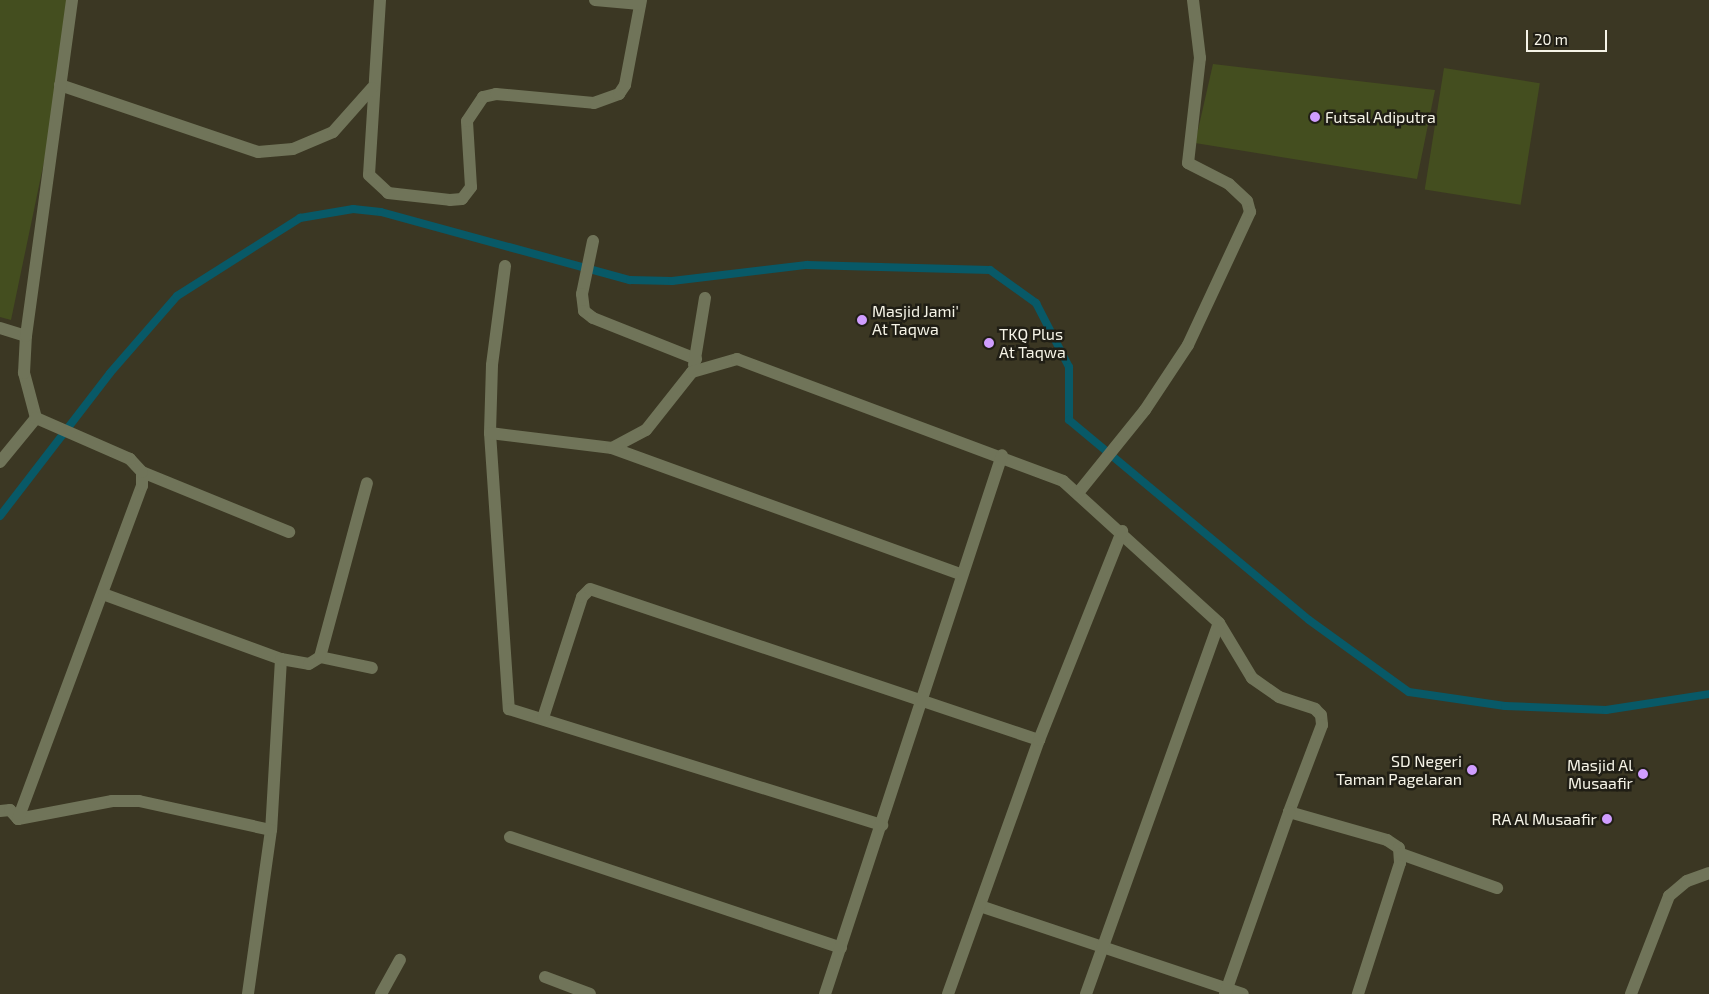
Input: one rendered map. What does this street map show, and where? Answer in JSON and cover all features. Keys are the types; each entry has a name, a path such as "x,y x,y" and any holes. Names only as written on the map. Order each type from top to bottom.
{"street":[{"path":"72,0 26,336 24,373 41,420 130,458 142,472 289,532"},
{"path":"380,0 367,166 372,180 397,196 462,198 471,187 467,121 475,104 496,94 609,101 625,85 641,2 595,0"},
{"path":"1078,493 1105,462 1188,345 1250,212 1247,201 1229,184 1188,163 1200,58 1193,0"},
{"path":"60,85 258,152 293,149 333,132 363,102 374,84"},
{"path":"593,241 582,294 584,311 593,318 696,359"},
{"path":"505,266 492,365 490,433 509,709 543,718 882,825"},
{"path":"612,448 646,430 692,372 696,359 705,298"},
{"path":"0,328 26,336"},
{"path":"692,372 737,359 1002,455 1063,481 1122,531 1219,623 1252,678 1279,697 1315,708 1321,716 1322,725 1289,812 1226,991"},
{"path":"0,462 41,420"},
{"path":"490,433 612,448 962,575"},
{"path":"825,994 1002,455"},
{"path":"18,819 142,486 142,472"},
{"path":"103,594 281,659 309,664 320,657 367,483"},
{"path":"948,994 1040,740 1122,531"},
{"path":"543,718 582,597 590,589 921,703 1040,740"},
{"path":"1086,994 1219,623"},
{"path":"320,657 372,668"},
{"path":"248,994 271,830 281,659"},
{"path":"18,819 112,801 139,801 271,830"},
{"path":"0,811 10,810 18,819"},
{"path":"1289,812 1387,840 1401,854 1497,888"},
{"path":"510,837 841,948"},
{"path":"1358,994 1401,854"},
{"path":"1631,994 1670,896 1686,881 1709,873"},
{"path":"980,906 1226,991 1243,994"},
{"path":"381,994 400,960"},
{"path":"545,977 590,994"}],"green space":[{"path":"0,0 69,0 60,85 11,320 0,317"},
{"name":"Futsal Adiputra","path":"1213,64 1435,90 1417,179 1195,143"},
{"path":"1444,68 1540,83 1521,205 1425,189"}],"waterway":[{"path":"0,516 110,373 177,296 300,218 353,209 381,212 630,280 672,281 807,265 990,270 1036,303 1069,367 1069,420 1309,620 1409,692 1505,706 1606,710 1709,694"}],"place":[{"name":"Futsal Adiputra","path":"1315,117"},
{"name":"Masjid Jami' At Taqwa","path":"862,320"},
{"name":"TKQ Plus At Taqwa","path":"989,343"},
{"name":"SD Negeri Taman Pagelaran","path":"1472,770"},
{"name":"Masjid Al Musaafir","path":"1643,774"},
{"name":"RA Al Musaafir","path":"1607,819"}]}
